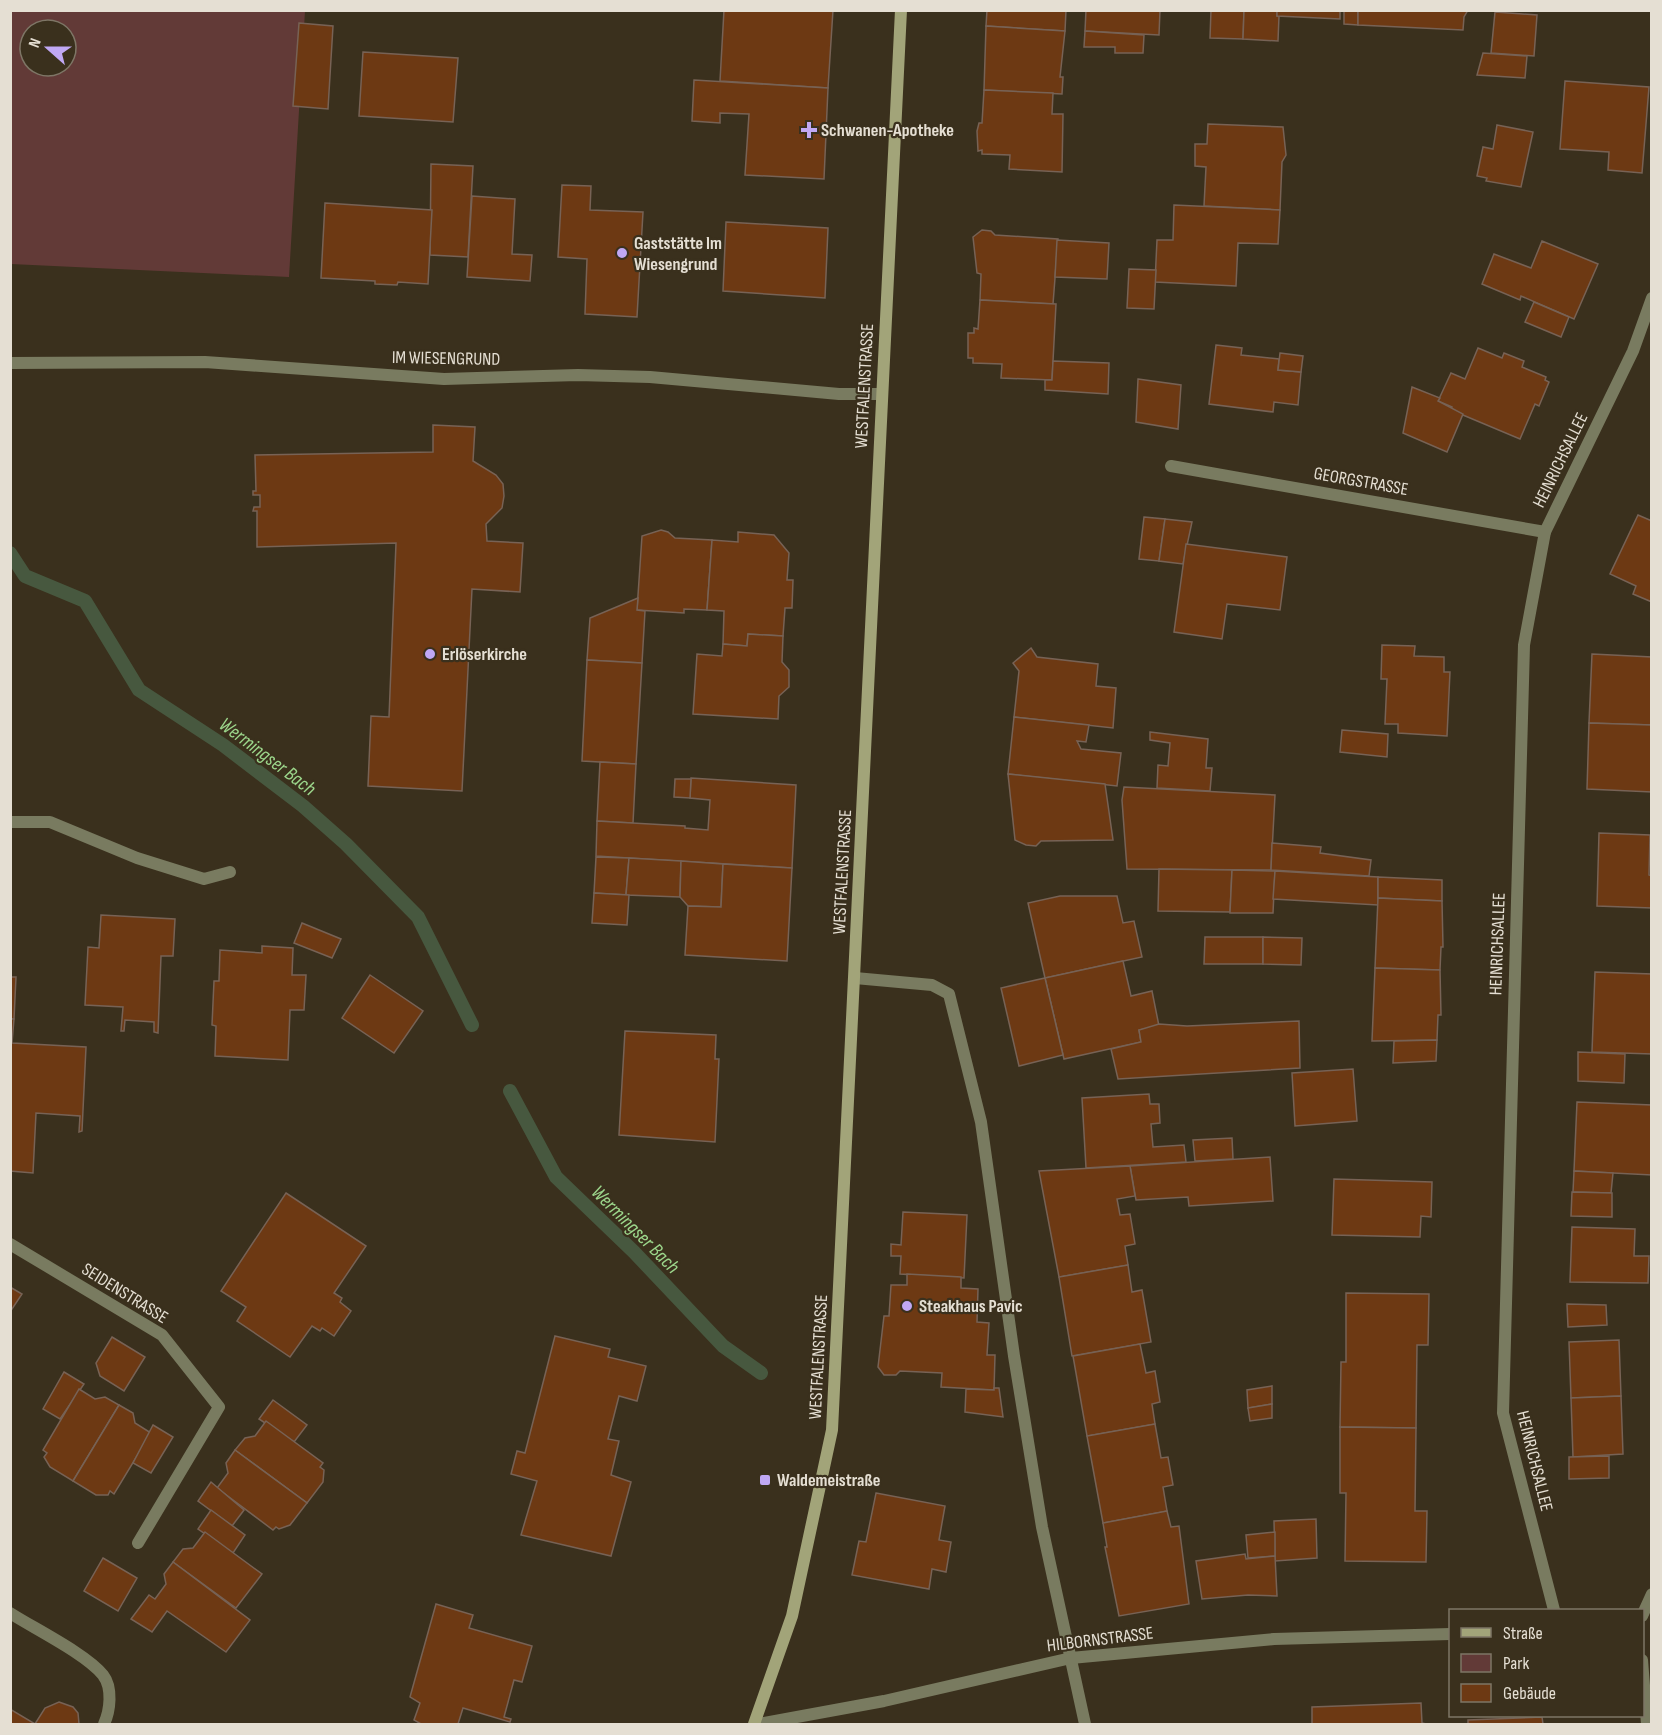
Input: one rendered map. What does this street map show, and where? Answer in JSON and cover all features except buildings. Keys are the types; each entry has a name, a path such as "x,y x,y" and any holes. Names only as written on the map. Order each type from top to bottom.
{"main road":[{"name":"WESTFALENSTRASSE","path":"754,1725 792,1616 832,1430 901,10"}],"street":[{"name":"HEINRICHSALLEE","path":"1553,1609 1503,1413 1524,645 1545,532 1633,351 1652,298"},
{"name":"IM WIESENGRUND","path":"10,363 205,362 444,379 578,375 650,377 839,394 881,394"},
{"name":"GEORGSTRASSE","path":"1171,466 1545,532"},
{"path":"10,822 50,822 137,858 204,879 230,872"},
{"path":"855,978 932,985 949,994 981,1122 1014,1356 1038,1505 1085,1725"},
{"name":"SEIDENSTRASSE","path":"10,1244 162,1335 219,1407 138,1543"},
{"path":"1644,1612 1652,1594"},
{"path":"10,1613 92,1664 105,1677 110,1695 104,1725"},
{"name":"HILBORNSTRASSE","path":"759,1725 884,1701 1071,1658 1274,1639 1449,1634"},
{"path":"1644,1686 1647,1725"}],"green space":[{"path":"11,11 305,11 289,277 11,264"}],"waterway":[{"name":"Wermingser Bach","path":"10,553 25,576 85,601 139,690 223,745 303,806 346,844 418,917 472,1025"},
{"name":"Wermingser Bach","path":"510,1091 556,1177 634,1252 723,1346 761,1373"}],"place":[{"name":"Schwanen-Apotheke","path":"809,130"},
{"name":"Gaststätte Im Wiesengrund","path":"622,253"},
{"name":"Erlöserkirche","path":"430,654"},
{"name":"Steakhaus Pavic","path":"907,1306"},
{"name":"Waldemeistraße","path":"765,1480"}]}
